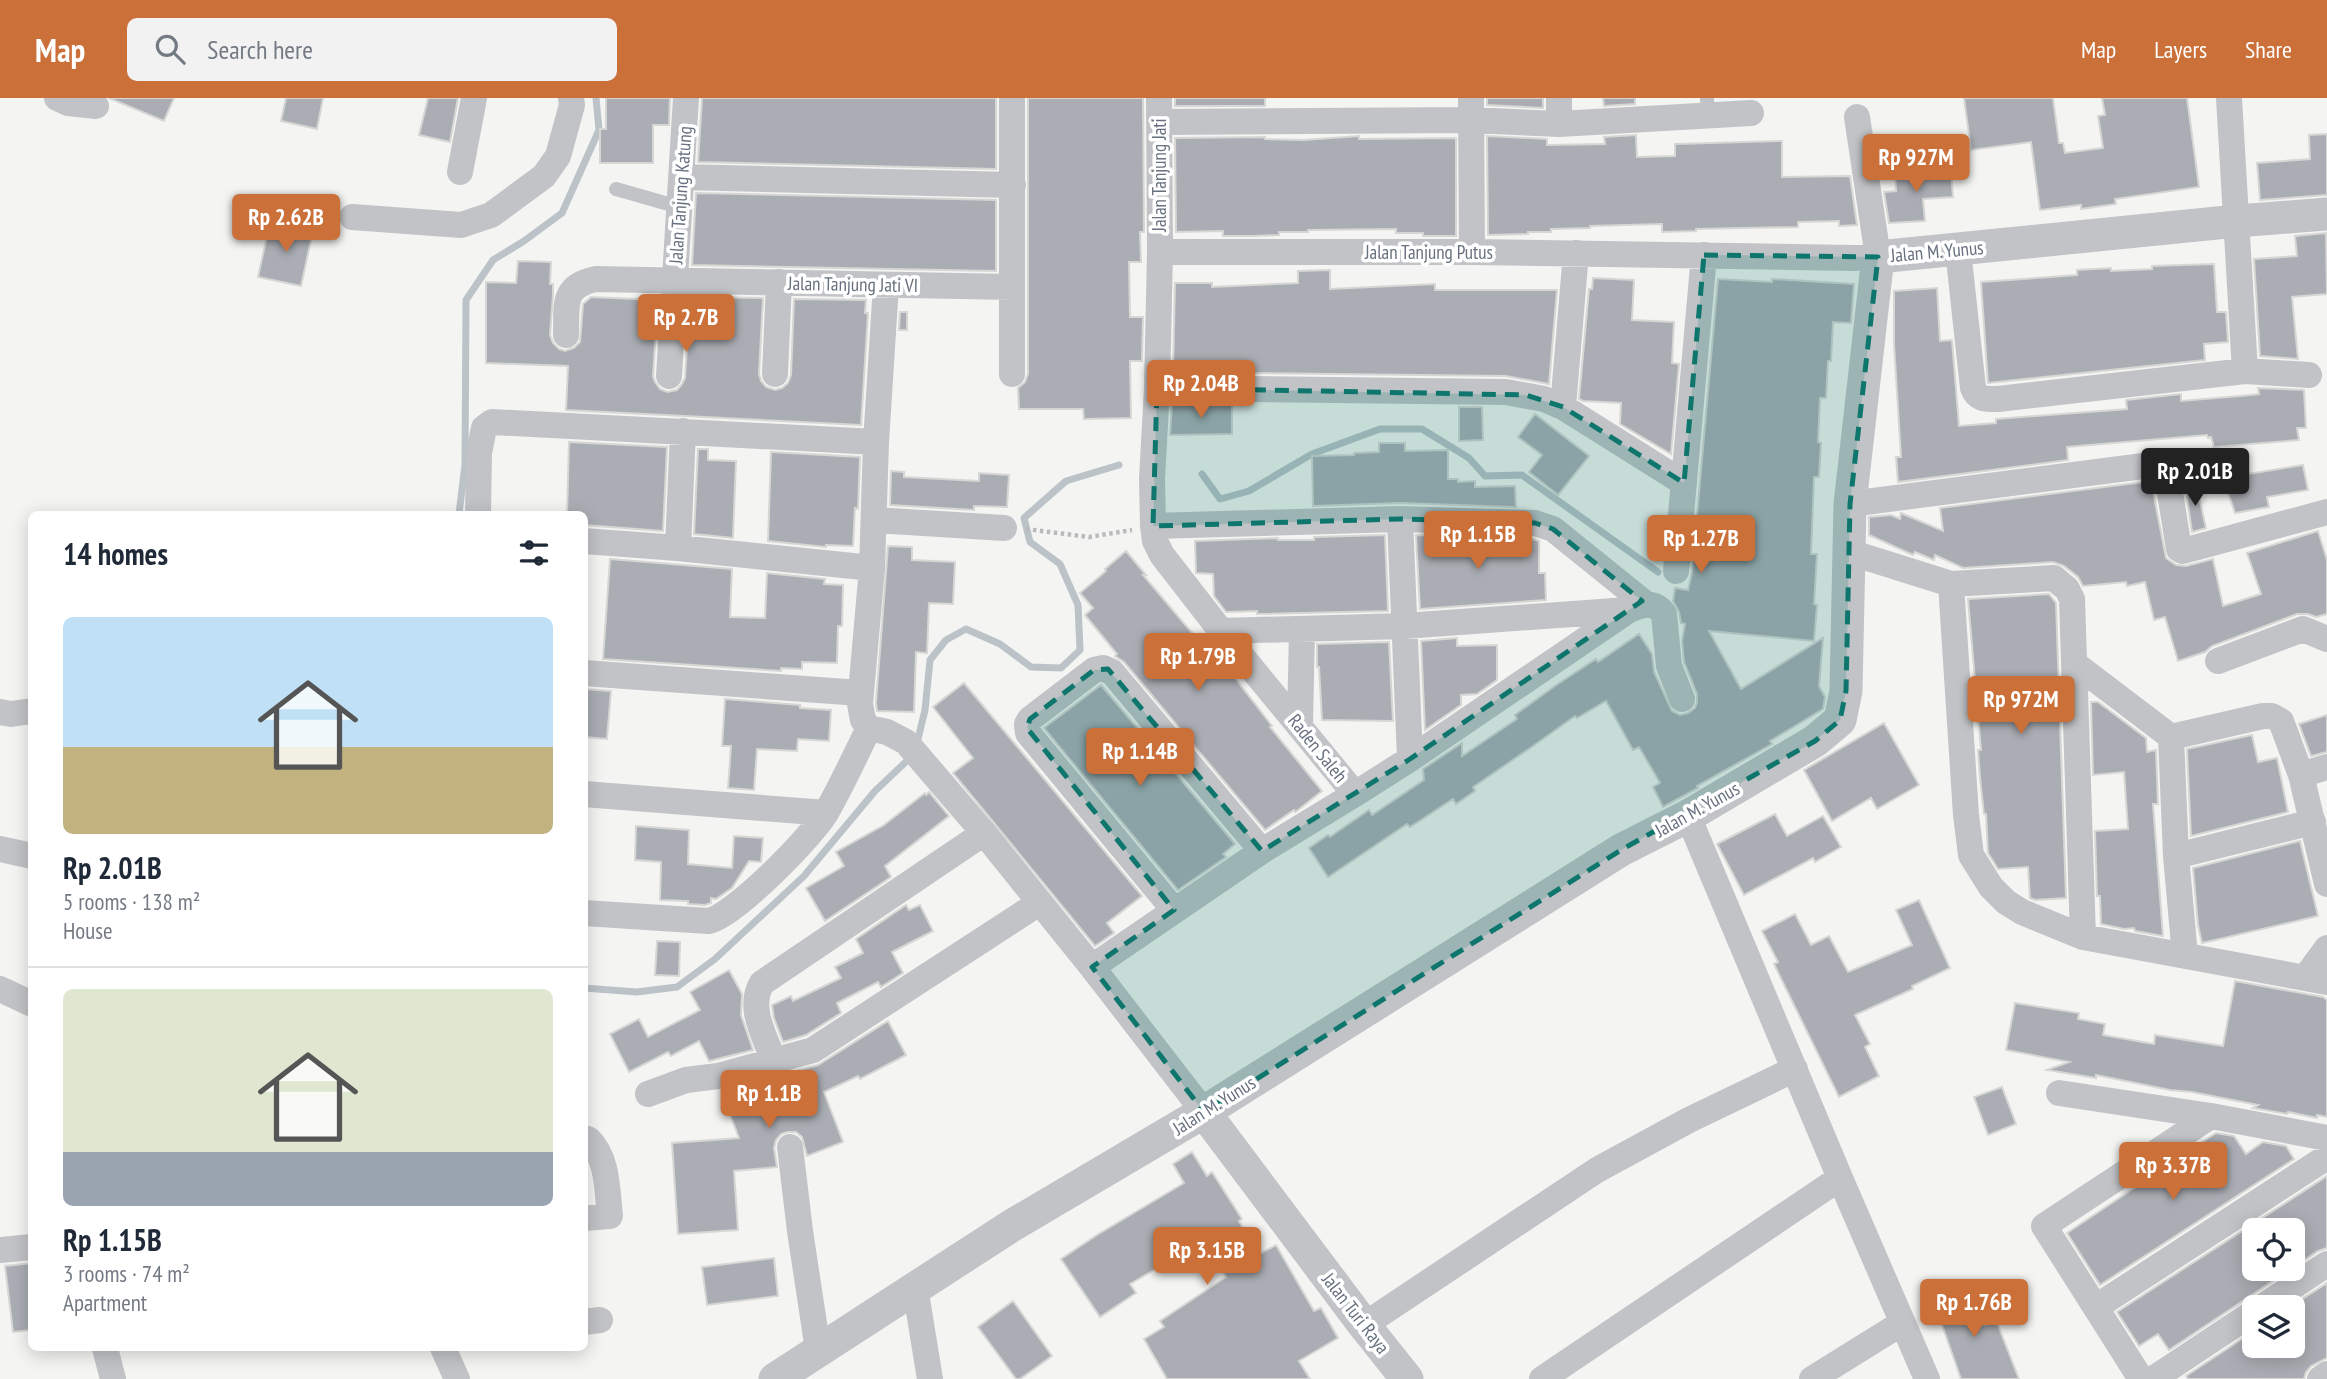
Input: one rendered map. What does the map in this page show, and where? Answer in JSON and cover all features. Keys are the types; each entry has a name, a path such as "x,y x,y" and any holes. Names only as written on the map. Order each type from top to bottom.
{"street":[{"path":"57,98 68,103 96,106"},
{"path":"460,172 474,98"},
{"path":"352,217 461,225 491,215 544,177 558,156 572,105 571,98"},
{"name":"Jalan Tanjung Katung","path":"669,376 686,98"},
{"path":"1012,374 1013,98"},
{"path":"1559,98 1559,124"},
{"path":"2229,98 2245,371"},
{"path":"1159,110 1471,109 1559,124 1654,109 1708,107 1751,113"},
{"path":"1471,109 1472,252"},
{"name":"Jalan Tanjung Jati","path":"1159,110 1160,252"},
{"path":"1857,117 1878,257"},
{"path":"682,177 1013,185"},
{"name":"Jalan M. Yunus","path":"775,1379 1011,1226 1204,1112 1621,850 1688,816 1815,741 1840,720 1846,691 1850,504 1878,257 2237,220 2327,215"},
{"path":"1958,250 1973,388 1980,398 2245,371 2309,375"},
{"path":"1160,252 1157,387 1506,392 1544,399 1563,407 1684,483"},
{"name":"Jalan Tanjung Putus","path":"1160,252 1472,252 1878,257"},
{"path":"1563,407 1576,253"},
{"path":"1676,571 1704,255"},
{"name":"Jalan Tanjung Jati VI","path":"566,335 568,297 572,289 577,284 596,279 1012,287"},
{"path":"775,374 779,282"},
{"path":"886,285 876,442 872,568 860,693 863,720 869,729 892,733 906,742 984,833 1092,967 1204,1112"},
{"name":"Raden Saleh","path":"1092,967 1262,851 1355,793 1221,631 1162,555 1155,541 1154,432 1157,387"},
{"path":"478,511 480,443 484,428 497,421 876,442"},
{"path":"678,548 683,431"},
{"path":"1850,504 2151,465 2162,467 2167,474 2181,551 2193,550 2327,512"},
{"path":"1153,526 1400,519 1535,523 1553,529 1638,607"},
{"path":"1400,519 1410,759"},
{"path":"875,520 1004,528"},
{"path":"588,541 872,568"},
{"path":"1849,552 1951,584 2054,578 2062,583 2072,600 2076,664 2083,937"},
{"path":"1951,584 1971,855 1992,887 2006,902 2022,912 2083,937 2316,980 2327,948"},
{"path":"1355,793 1638,607"},
{"path":"1221,631 1404,626 1658,607 1664,614 1669,666 1682,699"},
{"path":"1300,724 1301,629"},
{"path":"2218,661 2304,629 2327,639"},
{"path":"2076,664 2171,737 2272,716 2281,721 2301,775 2327,884"},
{"path":"1174,910 1028,733 1027,724 1030,719 1094,670 1103,668 1112,672 1262,851"},
{"path":"588,673 860,693"},
{"path":"0,712 11,714 28,712"},
{"path":"588,913 714,920 751,893 805,839 826,813 869,729"},
{"path":"2171,737 2176,856 2185,956"},
{"path":"2301,775 2327,767"},
{"path":"588,794 826,813"},
{"path":"1688,816 1927,1379"},
{"path":"2176,856 2313,822"},
{"path":"774,1061 757,1016 757,991 762,983 984,833"},
{"path":"0,849 28,855"},
{"path":"648,1094 686,1080 718,1076 813,1049 1039,904"},
{"path":"0,989 28,1002"},
{"path":"1364,1325 1597,1170 1689,1120 1795,1069"},
{"path":"2059,1093 2211,1115 2327,1138"},
{"name":"Jalan Turi Raya","path":"1204,1112 1407,1379"},
{"path":"2141,1379 2044,1226 2211,1115"},
{"path":"588,1139 597,1147 602,1159 610,1216 588,1217"},
{"path":"790,1147 818,1350"},
{"path":"2096,1307 2327,1157"},
{"path":"1542,1379 1840,1178"},
{"path":"0,1250 28,1247"},
{"path":"2280,1295 2327,1264"},
{"path":"915,1287 930,1379"},
{"path":"2153,1379 2242,1320"},
{"path":"1812,1379 1902,1323"},
{"path":"106,1351 113,1379"},
{"path":"444,1351 457,1379"},
{"path":"2320,1379 2327,1374"}],"lane":[{"path":"616,189 679,207"}],"path":[{"path":"1039,530 1096,537 1153,526"}],"highlighted area":[{"path":"1704,255 1878,257 1850,504 1846,691 1840,720 1815,741 1621,850 1204,1112 1092,967 1174,910 1027,728 1030,719 1094,670 1108,669 1262,851 1410,759 1642,601 1553,529 1535,523 1400,519 1153,526 1157,388 1526,395 1563,407 1684,483"}],"building":[{"path":"109,98 174,98 164,121"},
{"path":"286,98 323,98 317,129 281,121"},
{"path":"428,98 458,98 450,142 419,135"},
{"path":"606,98 670,98 669,125 653,125 653,163 600,163 600,129 606,129"},
{"path":"702,98 996,98 996,169 698,162"},
{"path":"1028,98 1143,98 1144,232 1140,232 1141,262 1129,262 1130,317 1143,317 1142,361 1130,361 1131,418 1084,419 1083,409 1019,409 1018,388 1025,382 1028,374"},
{"path":"1175,98 1265,98 1265,106 1175,106"},
{"path":"1487,98 1543,98 1543,108 1487,105"},
{"path":"1603,98 1635,98 1635,104 1604,106"},
{"path":"1964,98 2053,98 2059,143 2063,143 2065,153 2103,148 2098,116 2105,115 2102,98 2187,98 2199,187 2115,199 2116,204 2081,209 2081,205 2040,210 2031,142 1971,150"},
{"path":"2327,134 2327,195 2260,200 2257,163 2310,159 2309,135"},
{"path":"1636,135 1637,157 1675,156 1675,144 1782,141 1782,177 1850,176 1857,225 1839,226 1839,221 1798,222 1798,227 1662,232 1662,224 1590,226 1551,229 1551,232 1488,235 1487,136 1547,139 1547,145 1605,144 1604,137"},
{"path":"1359,136 1359,139 1456,138 1456,236 1396,233 1396,229 1308,230 1253,236 1223,236 1223,231 1176,232 1175,138 1265,137 1304,140"},
{"path":"1951,170 1953,197 1923,199 1925,221 1889,223 1884,192 1896,191 1895,172"},
{"path":"696,193 996,200 996,271 692,265"},
{"path":"270,222 313,231 301,286 258,277"},
{"path":"2326,233 2327,294 2292,297 2298,359 2260,356 2254,259 2297,256 2295,236"},
{"path":"518,261 551,262 550,284 553,284 553,295 550,335 553,343 565,351 580,342 583,304 591,297 658,300 653,376 660,389 667,392 677,390 685,378 690,297 763,298 759,374 766,387 775,390 788,383 791,375 794,299 866,300 865,313 868,313 861,425 566,410 568,366 486,363 486,282 516,283"},
{"path":"2214,264 2217,312 2226,312 2228,342 2204,344 2205,360 1988,383 1981,282 2077,275 2077,270 2111,268 2111,271 2152,269 2152,266"},
{"path":"1330,270 1330,289 1435,284 1435,290 1557,290 1549,384 1506,376 1173,372 1175,283 1212,283 1212,287 1298,283 1298,271"},
{"path":"1593,278 1634,280 1632,320 1674,322 1672,363 1679,364 1671,454 1620,424 1621,403 1579,399 1589,289 1592,289"},
{"path":"1718,279 1854,284 1851,323 1833,322 1826,398 1820,398 1818,442 1821,443 1819,477 1814,477 1811,554 1817,554 1814,641 1709,631 1741,689 1823,638 1819,686 1825,697 1823,709 1770,741 1772,744 1663,807 1653,787 1660,783 1639,747 1633,750 1606,701 1577,718 1575,716 1473,787 1475,791 1456,804 1453,799 1410,827 1407,824 1328,877 1309,848 1369,810 1372,815 1424,780 1423,769 1462,743 1462,756 1517,719 1515,715 1555,686 1596,659 1598,662 1639,634 1652,654 1654,672 1672,711 1680,715 1695,708 1697,694 1684,662 1682,641 1685,624 1681,623 1673,601 1675,588 1688,590 1692,572"},
{"path":"1937,288 1940,341 1952,340 1959,426 1996,423 1996,419 2127,409 2126,400 2181,394 2181,401 2259,394 2258,388 2304,390 2306,428 2297,428 2299,440 2214,447 2211,437 2208,438 2207,435 2067,447 2068,460 1898,482 1896,457 1901,457 1894,344 1894,291"},
{"path":"900,312 907,312 907,330 899,330"},
{"path":"1172,404 1232,405 1232,434 1170,435"},
{"path":"1459,407 1482,407 1483,440 1459,441"},
{"path":"1535,414 1589,456 1558,495 1529,472 1542,455 1518,437"},
{"path":"569,442 667,447 663,531 588,525 588,511 567,511"},
{"path":"1379,443 1405,443 1405,451 1448,450 1448,479 1458,479 1458,482 1475,481 1475,487 1515,486 1516,507 1400,503 1313,506 1312,456 1379,452"},
{"path":"698,449 708,449 708,460 736,461 733,538 694,534"},
{"path":"771,452 860,457 853,546 826,547 768,541"},
{"path":"2303,465 2308,490 2267,497 2269,507 2235,513 2223,478"},
{"path":"891,471 904,472 904,477 979,481 979,473 1009,475 1007,507 974,506 974,510 890,505"},
{"path":"2151,481 2166,558 2176,565 2186,566 2213,559 2223,606 2261,594 2247,553 2318,531 2327,560 2327,614 2316,617 2297,614 2178,661 2165,617 2154,620 2145,582 2127,586 2126,582 2083,586 2078,577 2064,566 2053,562 1963,568 1935,555 1934,560 1915,552 1913,555 1869,535 1869,517 1891,515 1900,519 1901,513 1943,531 1940,508"},
{"path":"2196,483 2206,528 2192,532 2185,484"},
{"path":"1385,535 1388,611 1257,614 1257,611 1226,612 1214,596 1213,574 1196,573 1195,541 1278,538 1314,540 1314,537"},
{"path":"1416,535 1539,541 1539,573 1545,573 1546,600 1420,609"},
{"path":"888,546 912,547 912,560 955,562 953,604 929,603 927,653 916,652 914,712 877,711"},
{"path":"1126,551 1215,660 1215,657 1228,669 1272,726 1270,727 1322,791 1298,810 1265,830 1124,662 1115,656 1117,654 1085,615 1093,608 1080,593"},
{"path":"610,559 732,569 730,617 765,618 767,573 825,579 824,584 843,585 842,626 838,626 837,663 802,662 802,669 781,668 781,671 603,659"},
{"path":"2049,594 2056,603 2066,898 2035,900 2030,898 2028,867 1998,869 1988,853 1968,599"},
{"path":"1457,638 1457,646 1497,645 1497,680 1477,694 1461,695 1461,705 1425,730 1421,641"},
{"path":"1389,642 1393,721 1322,720 1317,644"},
{"path":"964,683 1142,896 1107,923 1114,933 1095,946 953,773 973,758 933,707"},
{"path":"1101,685 1235,844 1223,854 1226,857 1178,890 1044,728"},
{"path":"588,689 611,691 607,739 588,737"},
{"path":"725,699 831,710 829,741 798,739 797,751 757,749 754,790 728,788 731,746 722,746"},
{"path":"2091,702 2098,702 2146,738 2147,752 2156,750 2158,804 2153,804 2163,936 2135,931 2134,928 2124,929 2101,924 2100,896 2097,896 2095,831 2128,829 2124,772 2093,775"},
{"path":"2327,715 2327,752 2311,756 2299,724"},
{"path":"1884,723 1919,785 1877,809 1871,798 1832,821 1804,770"},
{"path":"2252,735 2258,762 2277,758 2288,812 2191,836 2187,749"},
{"path":"929,792 949,816 885,866 891,877 825,921 806,888 844,866 836,852 884,825"},
{"path":"1775,814 1787,836 1823,816 1841,847 1815,862 1813,858 1744,895 1717,844"},
{"path":"636,826 689,830 688,864 732,868 734,836 763,838 761,862 749,861 732,888 716,899 711,898 711,903 688,904 688,901 660,900 661,862 635,860"},
{"path":"2300,841 2318,916 2202,943 2193,868"},
{"path":"1919,900 1950,968 1912,986 1913,989 1855,1015 1870,1044 1865,1047 1879,1076 1839,1097 1774,964 1778,962 1762,931 1795,914 1811,945 1829,936 1848,972 1912,945 1896,910"},
{"path":"906,905 909,910 920,905 933,931 892,952 903,973 881,987 878,982 837,1003 841,1013 806,1035 783,1042 772,1005 791,996 793,1001 841,978 835,967 863,953 856,939"},
{"path":"657,941 680,942 679,976 655,975"},
{"path":"729,970 742,994 741,1015 753,1050 709,1061 699,1041 671,1056 668,1052 629,1072 610,1034 639,1019 648,1037 700,1010 690,992"},
{"path":"2235,981 2323,997 2327,1000 2327,1117 2287,1114 2253,1108 2258,1105 2192,1092 2096,1075 2096,1078 2047,1070 2069,1062 2006,1050 2015,1003 2079,1013 2078,1019 2105,1024 2103,1035 2154,1044 2155,1035 2223,1046"},
{"path":"888,1021 906,1055 860,1079 858,1076 824,1092 843,1142 807,1156 802,1137 796,1132 781,1134 774,1148 777,1167 734,1171 738,1230 678,1234 672,1143 739,1138 722,1093 818,1065"},
{"path":"2002,1087 2016,1124 1988,1135 1974,1097"},
{"path":"2216,1133 2234,1136 2246,1154 2263,1142 2286,1146 2294,1159 2100,1285 2067,1233"},
{"path":"1192,1152 1207,1176 1212,1172 1242,1219 1239,1221 1258,1255 1276,1245 1314,1311 1321,1308 1338,1338 1299,1361 1310,1379 1167,1379 1144,1339 1164,1327 1160,1321 1226,1277 1204,1241 1130,1284 1136,1293 1100,1317 1061,1259 1184,1183 1173,1164"},
{"path":"2327,1176 2327,1248 2305,1260 2305,1218 2262,1218"},
{"path":"2242,1231 2242,1281 2273,1281 2252,1295 2242,1295 2242,1302 2169,1350 2158,1334 2139,1346 2117,1312"},
{"path":"774,1258 778,1296 707,1305 702,1267"},
{"path":"28,1263 28,1330 13,1332 5,1266"},
{"path":"2327,1283 2327,1358 2311,1366 2304,1379 2188,1379 2186,1376 2242,1339 2242,1358 2305,1358 2305,1297"},
{"path":"1969,1285 1984,1325 1996,1320 2019,1379 1961,1379 1933,1299"},
{"path":"1013,1301 1052,1356 1020,1379 1016,1379 978,1327"}],"waterway":[{"path":"459,511 465,465 466,300 493,260 562,213 599,130 596,98"},
{"path":"1202,474 1220,499 1249,491 1312,454 1380,429 1422,429 1469,458 1485,476 1522,475 1658,572"},
{"path":"917,743 925,710 930,660 946,640 966,629 1000,644 1031,667 1061,668 1080,650 1078,605 1060,564 1030,542 1024,518 1066,481 1119,465"},
{"path":"588,988 637,992 677,987 715,959 804,876 875,791 911,757"}]}
